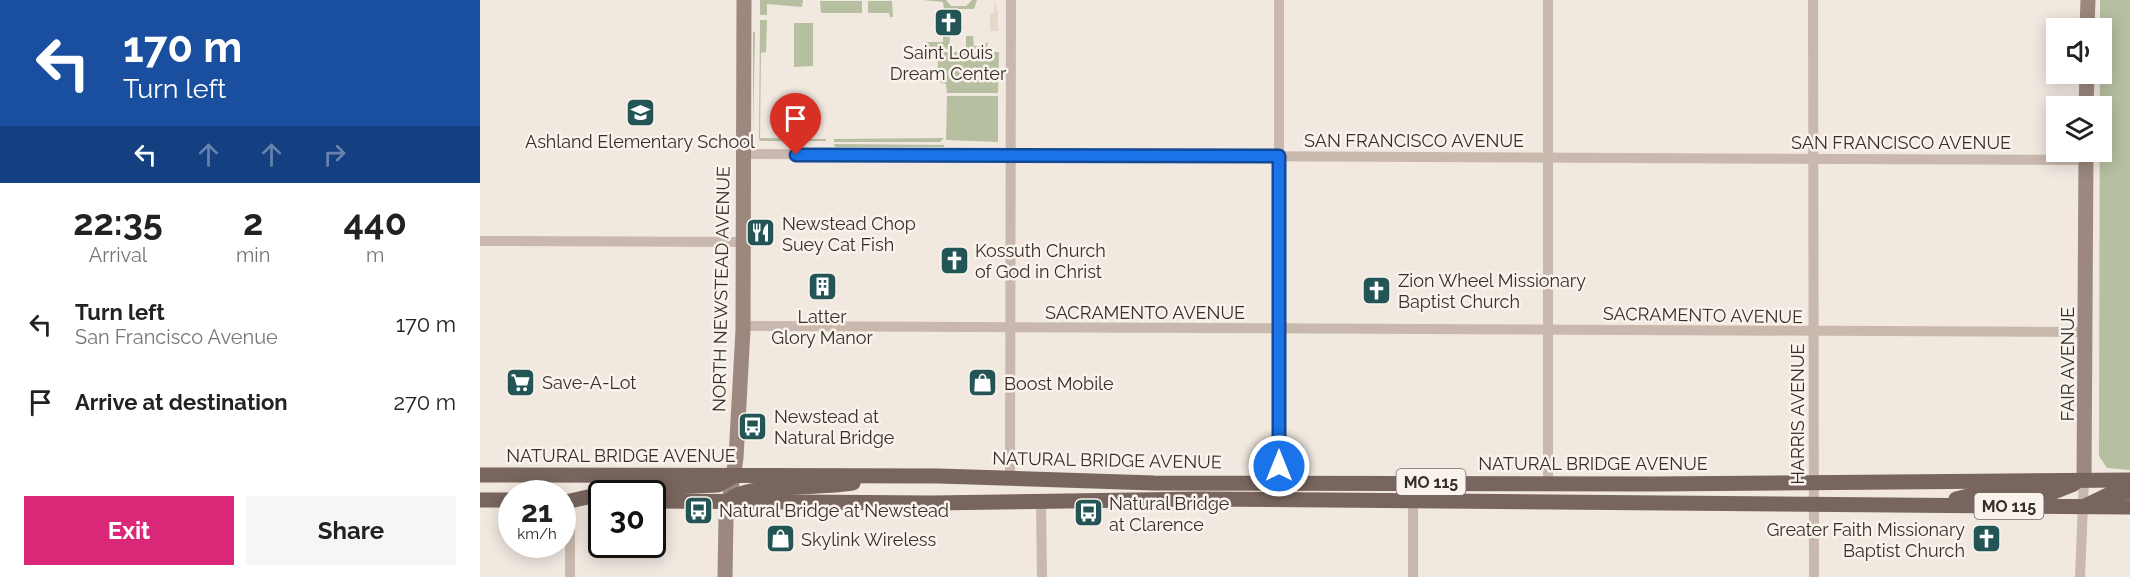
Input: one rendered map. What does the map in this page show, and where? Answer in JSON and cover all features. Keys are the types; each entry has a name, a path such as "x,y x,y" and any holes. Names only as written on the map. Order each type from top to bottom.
{"main road":[{"name":"NATURAL BRIDGE AVENUE","path":"480,475 1010,477 1154,483 2130,480"},
{"path":"576,499 623,489 715,486 725,483 733,476"},
{"path":"728,501 736,493 751,489 829,487 885,476"},
{"path":"1927,505 1972,495 2051,493 2084,480"},
{"path":"2082,507 2112,492 2130,492"},
{"name":"NATURAL BRIDGE AVENUE","path":"666,501 1041,502 1202,499 2130,507"},
{"path":"480,500 498,500"}],"street":[{"name":"NORTH NEWSTEAD AVENUE","path":"725,577 728,501 733,476 740,402 743,326 744,0"},
{"path":"1010,477 1011,0"},
{"path":"1279,0 1279,482"},
{"path":"1548,0 1548,483"},
{"name":"HARRIS AVENUE","path":"1814,0 1814,577"},
{"path":"2087,18 2088,0"},
{"name":"SAN FRANCISCO AVENUE","path":"743,154 1815,158 2046,156"},
{"name":"FAIR AVENUE","path":"2080,577 2084,480 2086,162"},
{"path":"480,241 743,242"},
{"name":"SACRAMENTO AVENUE","path":"743,326 1011,329 2086,332"},
{"path":"1413,501 1413,577"},
{"path":"1041,502 1042,577"},
{"path":"569,558 570,577"}],"green space":[{"path":"760,0 803,0 802,7 767,4 767,15 760,15"},
{"path":"923,0 946,0 951,6 966,6 972,0 977,0 974,9 944,9 943,2"},
{"path":"2100,0 2130,0 2130,470 2107,468 2099,456 2100,162 2112,162 2112,96 2100,96 2100,84 2112,84 2112,18 2100,18"},
{"path":"820,1 862,1 862,13 821,13"},
{"path":"868,1 892,1 893,17 890,17 889,13 868,13"},
{"path":"760,20 767,20 766,52 761,53 760,138 826,139 826,141 761,141 759,139"},
{"path":"794,23 813,23 813,66 794,67"},
{"path":"753,32 755,32 753,136"},
{"path":"943,36 950,36 949,49 926,50 926,42 943,42"},
{"path":"966,36 973,36 974,46 983,46 984,43 988,43 986,50 966,49"},
{"path":"926,52 999,52 998,93 947,93 946,84 938,82 938,59 926,59"},
{"path":"947,96 998,96 998,142 946,140"},
{"path":"944,138 940,142 834,142 834,139"},
{"path":"834,144 944,145 944,147 835,147"}],"shaded area":[{"path":"994,0 998,13 998,31 990,31 990,14 994,13"}],"place":[{"name":"Saint Louis Dream Center","path":"948,23"},
{"name":"Ashland Elementary School","path":"640,112"},
{"name":"Newstead Chop Suey Cat Fish","path":"761,233"},
{"name":"Kossuth Church of God in Christ","path":"954,260"},
{"name":"Latter Glory Manor","path":"822,287"},
{"name":"Zion Wheel Missionary Baptist Church","path":"1377,290"},
{"name":"Save-A-Lot","path":"521,382"},
{"name":"Boost Mobile","path":"983,383"},
{"name":"Newstead at Natural Bridge","path":"753,426"},
{"name":"Natural Bridge at Newstead","path":"698,510"},
{"name":"Natural Bridge at Clarence","path":"1088,513"},
{"name":"Skylink Wireless","path":"780,539"},
{"name":"Greater Faith Missionary Baptist Church","path":"1986,539"}],"route":[{"path":"796,155 1279,156 1279,466"}]}
